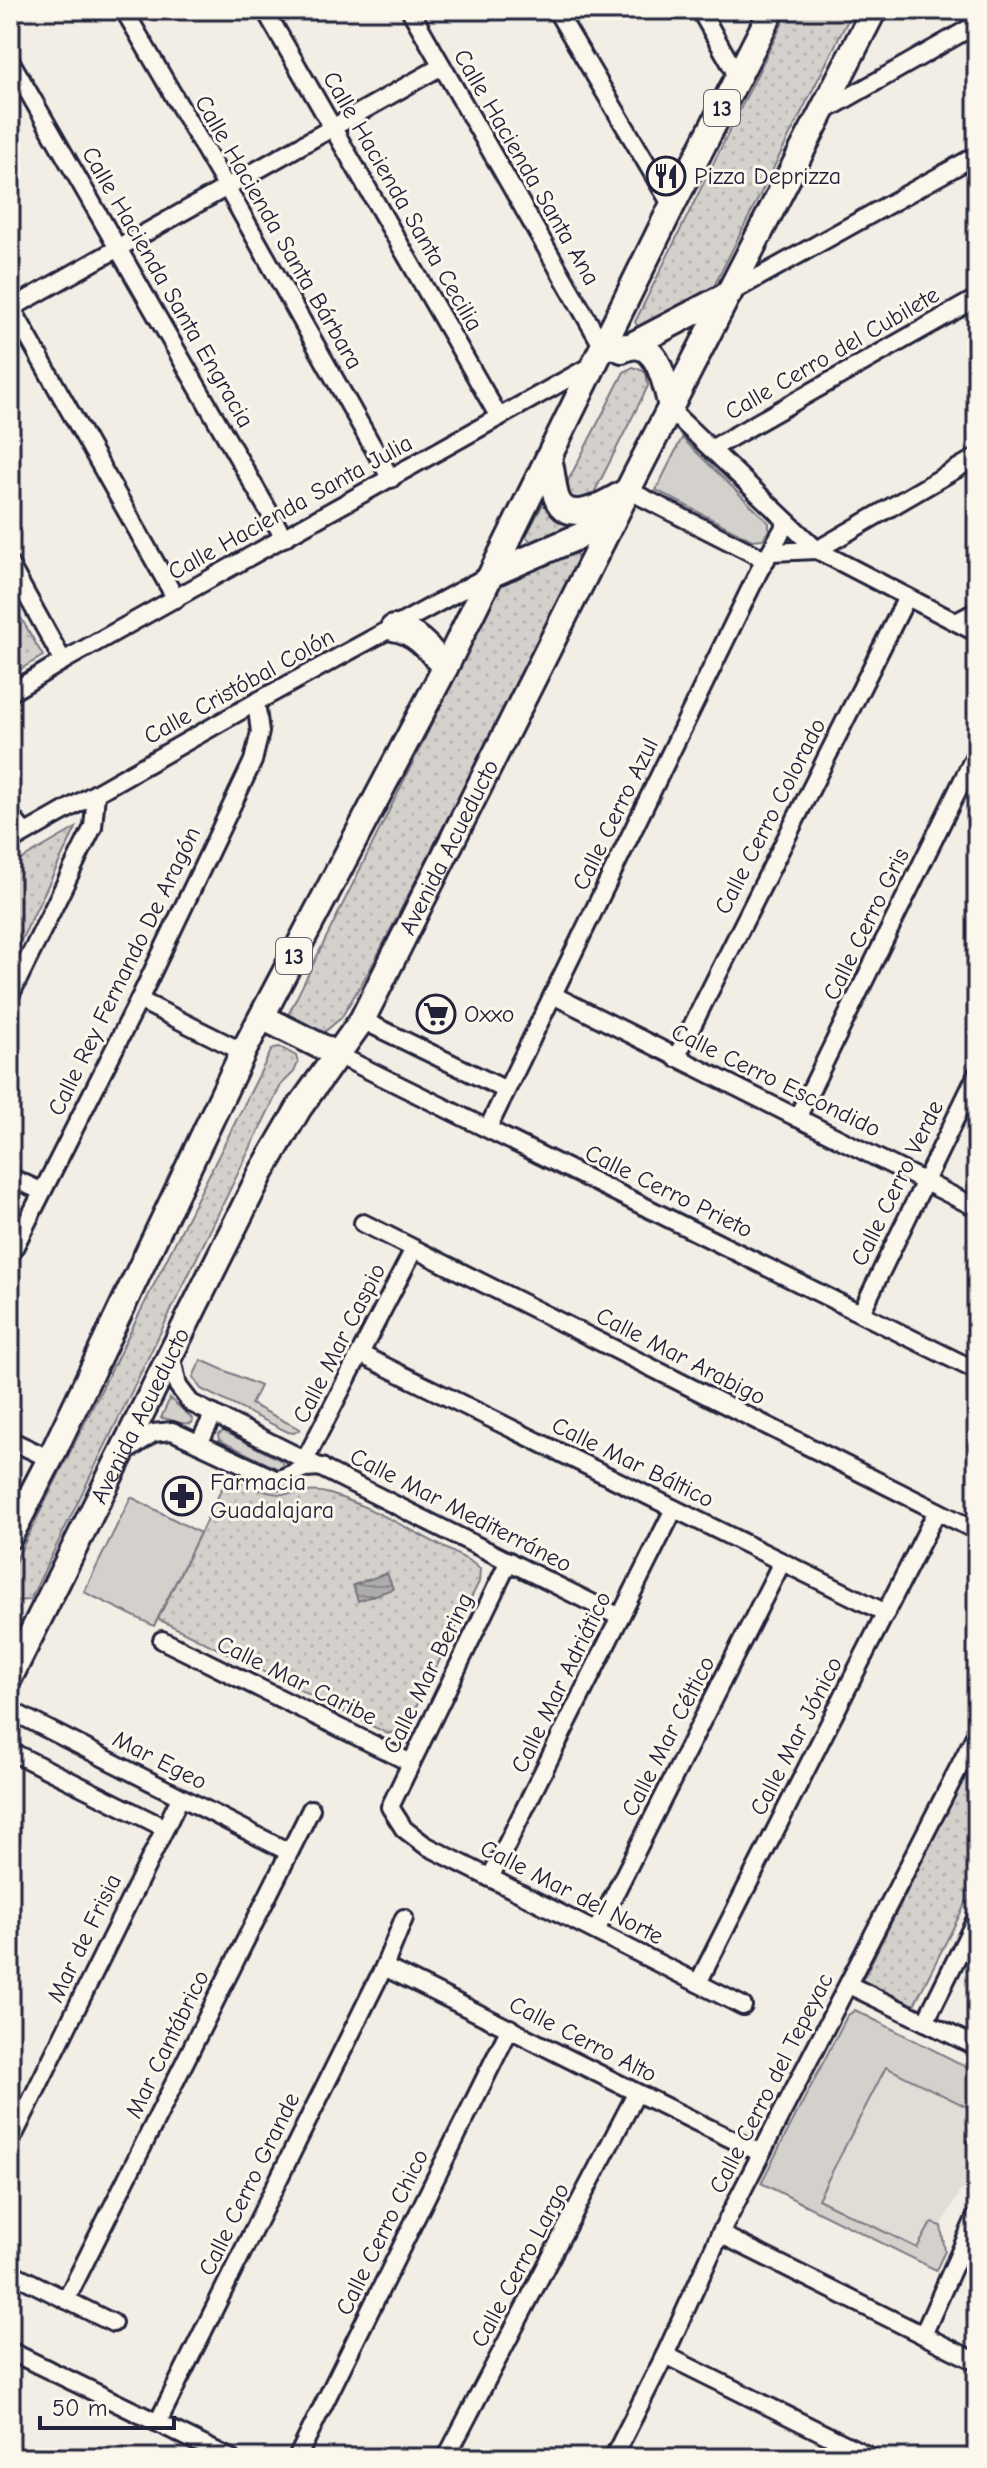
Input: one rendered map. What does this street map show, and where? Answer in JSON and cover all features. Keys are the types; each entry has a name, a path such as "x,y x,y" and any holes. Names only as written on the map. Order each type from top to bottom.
{"main road":[{"name":"13","path":"10,1536 50,1459 243,1052 445,668 772,10"},
{"name":"Avenida Acueducto","path":"13,1659 38,1621 261,1173 299,1108 362,1020 874,10"},
{"path":"599,356 630,346 729,294"},
{"path":"630,346 642,347 653,354 660,368 670,408"},
{"path":"549,458 557,497 567,509 585,512 628,490"},
{"path":"492,574 612,522"},
{"path":"393,628 404,629 419,639 445,668"},
{"path":"262,1017 338,1055"},
{"path":"10,1622 25,1624 38,1621"}],"street":[{"name":"Calle Hacienda Santa Bárbara","path":"124,10 391,479"},
{"name":"Calle Hacienda Santa Cecilia","path":"265,10 499,417"},
{"name":"Calle Hacienda Santa Ana","path":"410,10 599,356"},
{"path":"556,10 672,206"},
{"path":"700,10 738,77"},
{"path":"822,112 977,24"},
{"name":"Calle Hacienda Santa Engracia","path":"10,60 284,538"},
{"path":"176,599 11,307 442,66"},
{"path":"729,294 977,155"},
{"name":"Calle Cerro del Cubilete","path":"711,449 977,298"},
{"name":"Calle Hacienda Santa Julia","path":"10,693 391,479 599,356"},
{"path":"670,408 817,550 977,633"},
{"path":"628,490 768,556 817,550 977,457"},
{"name":"Calle Cerro Azul","path":"488,1128 787,522"},
{"path":"10,565 63,661"},
{"name":"Calle Cristóbal Colón","path":"18,837 256,702 492,574"},
{"name":"Calle Cerro Colorado","path":"676,1058 907,597"},
{"path":"956,622 977,611"},
{"name":"Calle Rey Fernando De Aragón","path":"10,1256 139,1000 253,761 260,732 256,702"},
{"name":"Calle Cerro Gris","path":"797,1118 977,751"},
{"path":"10,996 93,827 96,794"},
{"path":"10,815 18,837"},
{"name":"Calle Cerro Escondido","path":"553,995 977,1208"},
{"path":"139,1000 243,1052"},
{"path":"362,1020 506,1090"},
{"name":"Calle Cerro Prieto","path":"338,1055 977,1371"},
{"name":"Calle Cerro Verde","path":"861,1313 977,1074"},
{"path":"10,1177 41,1191"},
{"name":"Calle Mar Arabigo","path":"363,1223 977,1531"},
{"name":"Calle Mar Caspio","path":"306,1458 414,1249"},
{"name":"Calle Mar Mediterráneo","path":"171,1354 181,1393 191,1403 620,1617"},
{"name":"Calle Mar Báltico","path":"360,1354 886,1613"},
{"path":"199,1443 214,1414"},
{"name":"Calle Mar Mediterráneo","path":"121,1456 149,1436 161,1432 177,1433 277,1480 305,1468 324,1467"},
{"path":"10,1440 50,1459"},
{"name":"Calle Mar Adriático","path":"490,1878 674,1509"},
{"name":"Calle Mar Jónico","path":"698,1983 937,1511"},
{"name":"Calle Mar Bering","path":"390,1807 509,1561"},
{"name":"Calle Mar Céltico","path":"596,1931 782,1562"},
{"name":"Calle Mar Caribe","path":"162,1640 411,1763"},
{"name":"Mar Egeo","path":"10,1710 289,1852"},
{"name":"Calle Cerro del Tepeyac","path":"613,2458 665,2355 720,2234 977,1732"},
{"path":"10,1751 165,1828"},
{"name":"Mar de Frisia","path":"10,2143 180,1798"},
{"name":"Calle Mar del Norte","path":"390,1807 404,1829 414,1837 743,2006"},
{"name":"Mar Cantábrico","path":"66,2300 311,1809"},
{"path":"925,2022 977,1917"},
{"name":"Calle Cerro Grande","path":"158,2422 384,1967 404,1918"},
{"name":"Calle Cerro Alto","path":"384,1967 761,2153"},
{"path":"849,1985 977,2047"},
{"name":"Calle Cerro Chico","path":"297,2458 510,2028"},
{"name":"Calle Cerro Largo","path":"446,2458 636,2094"},
{"path":"923,2335 977,2214"},
{"path":"720,2234 977,2362"},
{"path":"10,2272 113,2323"},
{"path":"10,2351 230,2458"},
{"path":"665,2355 873,2458"}],"shaded area":[{"path":"789,10 853,10 711,292 642,328 638,327 635,322"},
{"path":"633,367 646,372 648,386 592,497 575,500 568,494 568,481 624,372"},
{"path":"682,438 769,523 769,530 763,539 752,540 656,490"},
{"path":"548,494 589,524 530,541 526,536"},
{"path":"570,551 577,555 578,563 372,966 341,1018 322,1034 288,1015 505,576"},
{"path":"10,599 43,656 10,675"},
{"path":"76,828 10,963 10,866"},
{"path":"280,1047 296,1056 298,1063 294,1072 281,1085 30,1600 10,1601 10,1572 271,1051"},
{"path":"201,1360 260,1386 251,1404 300,1429 294,1433 288,1432 201,1389 193,1377"},
{"path":"170,1398 191,1417 192,1423 161,1418"},
{"path":"224,1431 282,1461 284,1466 278,1469 219,1440 218,1434"},
{"path":"228,1476 274,1493 317,1492 348,1500 401,1524 480,1569 479,1582 406,1727 388,1734 158,1619"},
{"path":"131,1497 200,1533 154,1626 84,1592"},
{"path":"387,1573 393,1589 358,1601 353,1585"},
{"path":"977,1752 977,1881 913,2007 862,1981"},
{"path":"855,2010 977,2072 977,2184 960,2191 941,2226 945,2251 936,2270 761,2183 847,2016"},
{"path":"855,2010 977,2072 977,2112 886,2067 818,2199 917,2248 930,2225 941,2226 945,2251 936,2270 761,2183 847,2016"}],"place":[{"name":"Pizza Deprizza","path":"666,176"},
{"name":"Oxxo","path":"436,1014"},
{"name":"Farmacia Guadalajara","path":"182,1496"}]}
